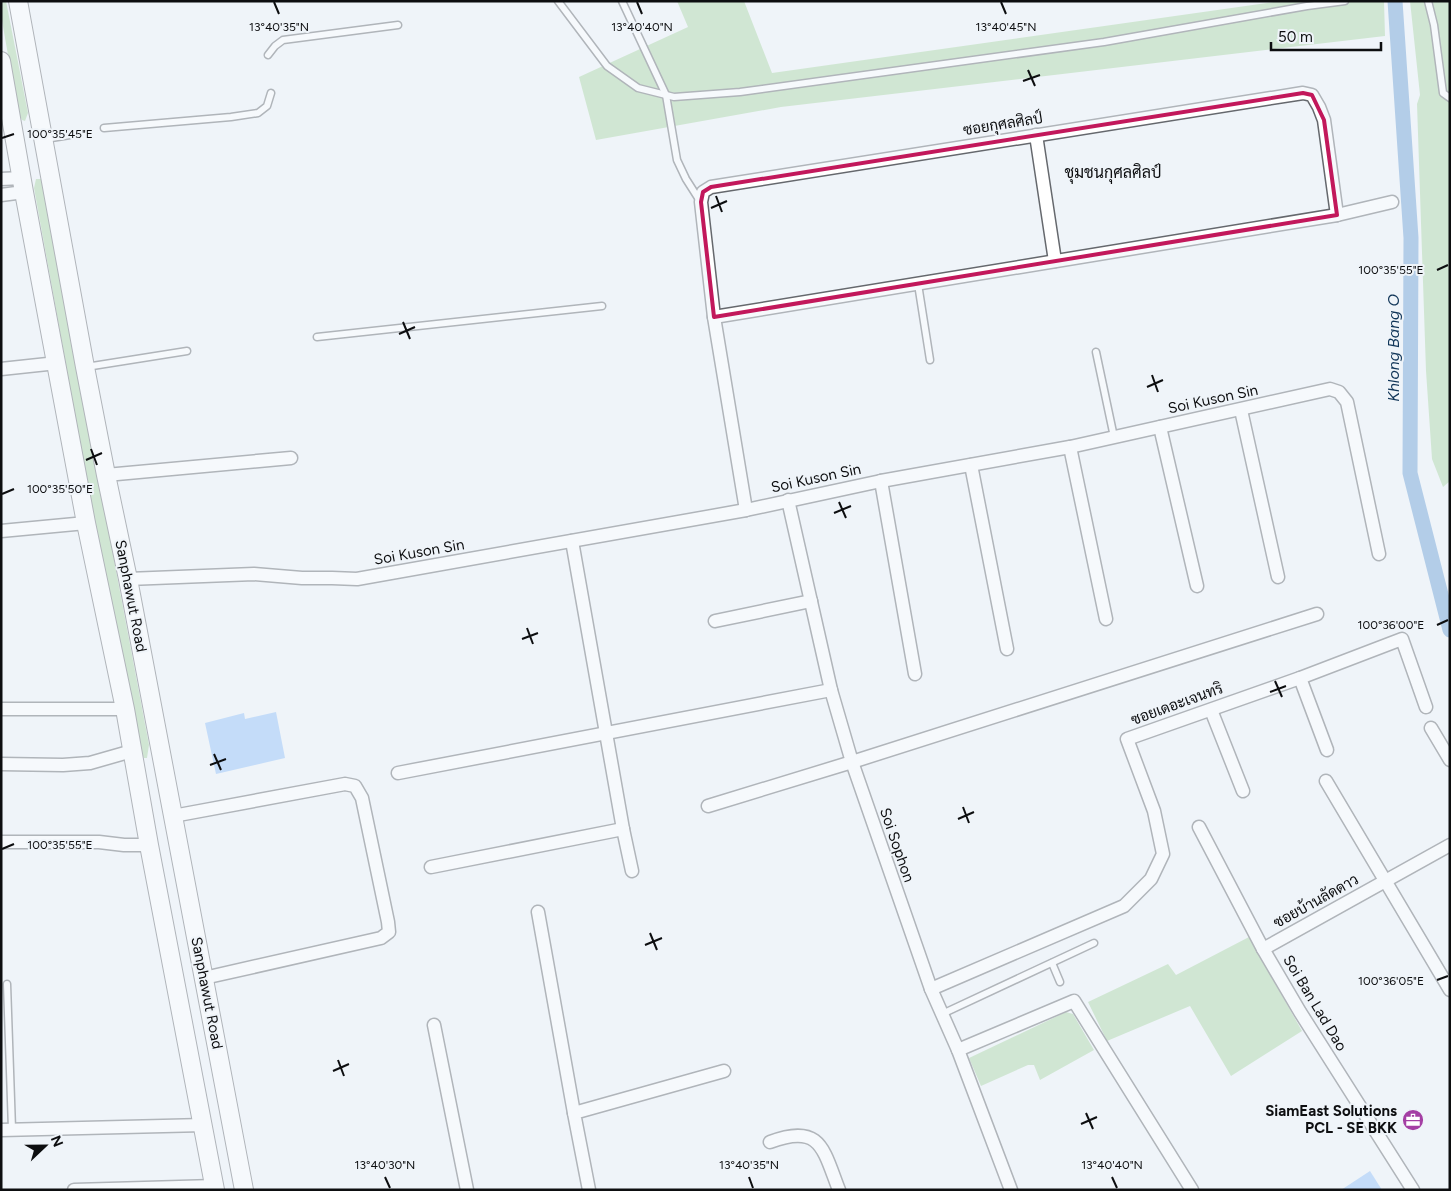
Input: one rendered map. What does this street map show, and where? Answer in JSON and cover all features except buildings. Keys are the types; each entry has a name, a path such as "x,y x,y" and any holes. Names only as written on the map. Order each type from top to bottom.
{"main road":[{"name":"Sanphawut Road","path":"18,1 85,367 168,783 244,1190"},
{"name":"Sanphawut Road","path":"1,61 86,523 125,709 149,846 215,1188"},
{"path":"16,144 44,139"},
{"path":"139,790 168,783"}],"street":[{"name":"ซอยกุศลศิลป์","path":"700,202 703,192 711,187 1303,93 1312,95 1324,120 1336,215"},
{"path":"1036,136 1054,261"},
{"path":"1,180 23,185"},
{"path":"1,195 23,185"},
{"path":"700,202 714,317 746,510"},
{"path":"714,317 1336,215 1392,202"},
{"path":"1,369 57,363"},
{"name":"Soi Kuson Sin","path":"128,579 254,574 302,578 357,579 746,510 881,481 1070,447 1330,389 1340,392 1347,402 1379,554"},
{"path":"1241,410 1278,577"},
{"path":"1160,427 1197,586"},
{"path":"1070,447 1106,618"},
{"path":"106,475 291,458"},
{"path":"972,465 1007,649"},
{"path":"881,481 914,674"},
{"name":"Soi Sophon","path":"788,500 831,690 852,762 931,988 958,1050 1011,1190"},
{"path":"1,530 86,523"},
{"path":"572,541 632,871"},
{"path":"715,622 811,601"},
{"path":"708,806 1317,614"},
{"name":"ซอยเดอะเจนทริ","path":"931,988 1124,906 1151,879 1163,854 1154,811 1127,740 1402,639 1426,707"},
{"path":"1300,678 1327,750"},
{"path":"398,774 831,690"},
{"path":"1,709 125,709"},
{"path":"1211,710 1243,791"},
{"path":"1430,728 1450,760"},
{"path":"1,764 63,765 90,763 132,751"},
{"name":"ซอยบ้านลัดดาว","path":"1326,781 1450,990"},
{"path":"173,816 345,784 355,786 362,798 388,922 389,932 381,938 204,978"},
{"name":"Soi Ban Lad Dao","path":"1199,827 1263,949 1300,1012 1413,1190"},
{"path":"431,867 623,829"},
{"path":"1,842 99,842 149,846"},
{"name":"ซอยบ้านลัดดาว","path":"1263,949 1450,846"},
{"path":"538,912 588,1190"},
{"path":"958,1050 1074,1001 1192,1190"},
{"path":"434,1025 466,1190"},
{"path":"574,1113 724,1071"},
{"path":"7,1130 204,1125"},
{"path":"770,1142 788,1136 807,1136 820,1145 840,1190"},
{"path":"74,1190 215,1188"}],"lane":[{"path":"558,1 607,66 638,88 674,97 740,92 1104,42 1344,1"},
{"path":"622,1 666,95 677,160 700,202"},
{"path":"1428,1 1434,25 1443,92 1450,98"},
{"path":"268,55 274,46 283,40 398,25"},
{"path":"104,128 258,113 267,106 271,93"},
{"path":"44,139 70,135"},
{"path":"918,284 930,360"},
{"path":"317,337 602,306"},
{"path":"85,367 187,351"},
{"path":"1096,352 1114,437"},
{"path":"942,1014 1094,943"},
{"path":"1052,963 1060,982"},
{"path":"7,984 7,1130"}],"highlighted area":[{"path":"1303,93 1312,95 1324,120 1337,215 714,317 701,202 703,192 711,187"}],"green space":[{"path":"1,1 6,1 28,113 25,121 22,120 18,112 1,15"},
{"path":"677,1 744,1 772,73 1281,1 1384,1 1385,36 781,107 596,140 579,77 688,27"},
{"path":"1410,1 1450,1 1450,481 1443,487 1432,459 1426,371 1417,104 1420,95"},
{"path":"36,179 41,179 43,184 149,745 147,758 144,758 139,748 95,525 34,188"},
{"path":"1249,937 1302,1031 1231,1076 1190,1006 1107,1041 1088,1002 1168,964 1176,975"},
{"path":"1066,1012 1073,1014 1094,1050 1040,1080 1034,1065 1028,1065 981,1086 969,1058"}],"waterway":[{"name":"Khlong Bang O","path":"1395,1 1411,238 1410,473 1450,630"}],"place":[{"name":"SiamEast Solutions PCL - SE BKK","path":"1413,1120"}],"district":[{"name":"ชุมชนกุศลศิลป์","path":"1113,172"}]}
